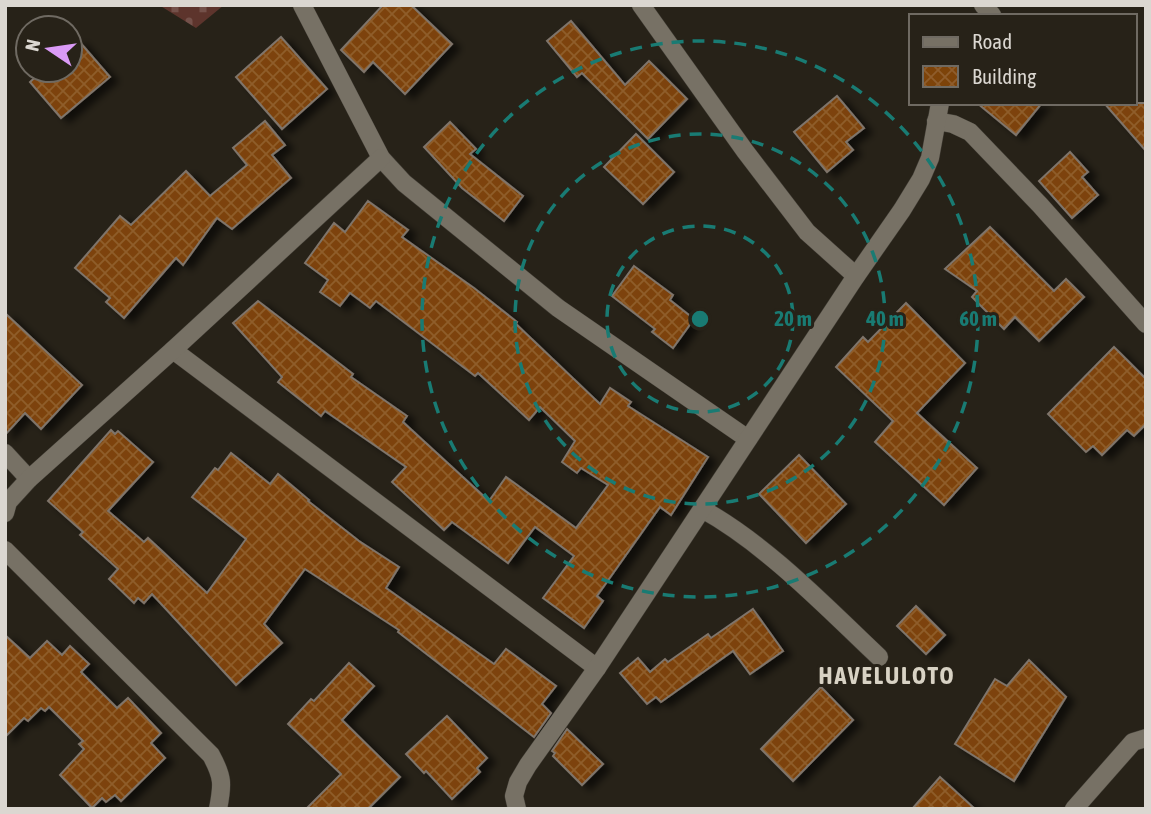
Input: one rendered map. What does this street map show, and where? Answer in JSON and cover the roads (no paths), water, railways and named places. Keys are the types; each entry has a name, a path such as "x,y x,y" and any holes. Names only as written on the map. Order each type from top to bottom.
{"street":[{"path":"641,5 745,151 807,232 856,276"},
{"path":"308,8 382,158 404,183 558,308 748,439"},
{"path":"517,809 514,796 518,782 528,765 597,668 902,210 930,158 940,105"},
{"path":"936,121 953,124 970,132 1040,205 1146,324"},
{"path":"5,513 8,502 29,479 382,158"},
{"path":"173,350 597,668"},
{"path":"5,453 29,479"},
{"path":"702,509 723,520 782,567 879,657"},
{"path":"5,550 211,755 220,773 221,793 218,809"},
{"path":"1074,809 1133,742 1146,737"}],"district":[{"name":"HAVELULOTO","path":"887,676"}]}
